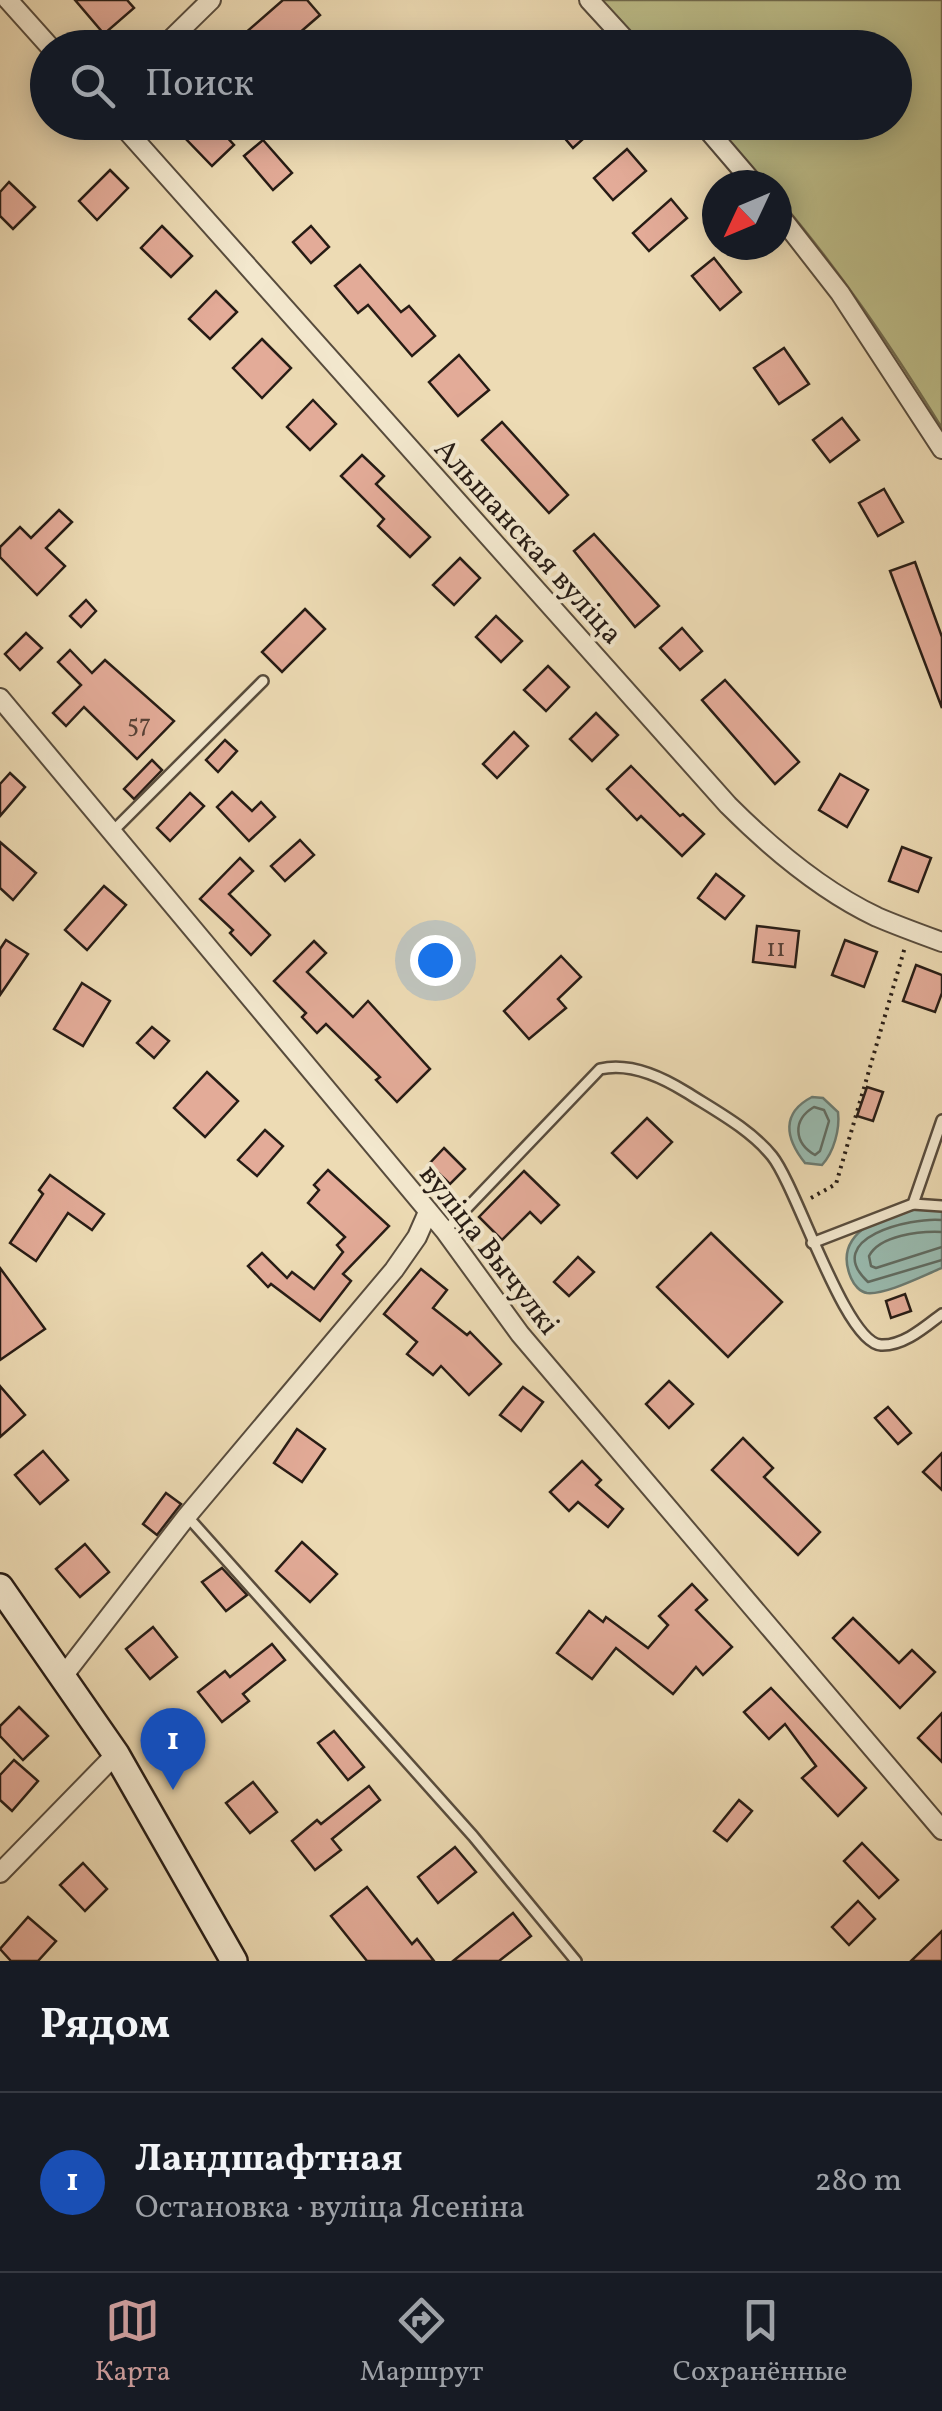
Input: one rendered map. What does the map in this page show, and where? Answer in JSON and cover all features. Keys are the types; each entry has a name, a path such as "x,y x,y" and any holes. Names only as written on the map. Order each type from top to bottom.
{"street":[{"path":"8,0 35,30"},
{"path":"180,30 211,0"},
{"path":"589,0 616,30"},
{"name":"Альшанская вуліца","path":"135,140 728,805 769,846 875,916 942,942"},
{"path":"716,140 741,170"},
{"path":"792,231 840,293 942,448"},
{"name":"вуліца Вычулкі","path":"0,698 445,1231 520,1334 942,1830"},
{"path":"64,1675 187,1516 394,1270 417,1237 428,1212"},
{"path":"0,1587 116,1754 234,1961"},
{"path":"0,1873 116,1754"}],"lane":[{"path":"111,834 263,682"},
{"path":"445,1231 600,1069 616,1065 679,1088 744,1129 773,1158 799,1206 812,1243 864,1338 881,1345 912,1336 942,1314"},
{"path":"913,1204 942,1120"},
{"path":"812,1243 913,1204 942,1206"},
{"path":"187,1516 472,1836 576,1961"}],"path":[{"path":"799,1206 836,1184 910,930"}],"green space":[{"path":"600,0 942,0 942,428 864,309 792,215 792,170 754,170 727,140 912,140 912,30 627,30"}],"water":[{"path":"812,1097 823,1098 838,1112 835,1140 822,1165 805,1163 790,1135 795,1111"},
{"path":"928,1208 942,1211 942,1268 884,1291 860,1290 851,1278 847,1261 856,1235 897,1213"}],"building":[{"path":"75,0 127,0 134,8 109,30 101,30"},
{"path":"283,0 307,0 320,15 303,30 249,30"},
{"path":"187,140 229,140 234,145 212,166"},
{"path":"263,140 292,173 273,190 244,156"},
{"path":"566,140 582,140 573,148"},
{"path":"627,149 646,171 613,200 594,178"},
{"path":"110,170 128,188 97,220 79,201"},
{"path":"9,182 35,207 13,229 0,216 0,192"},
{"path":"671,199 687,218 649,251 633,233"},
{"path":"162,226 192,256 171,277 141,248"},
{"path":"311,226 329,247 311,263 293,242"},
{"path":"716,260 741,292 720,310 692,276"},
{"path":"360,265 401,312 409,306 435,336 412,356 368,305 358,313 335,286"},
{"path":"216,291 237,312 210,339 189,319"},
{"path":"262,339 291,368 262,398 233,368"},
{"path":"784,348 809,384 779,404 754,368"},
{"path":"459,355 489,390 458,416 429,382"},
{"path":"313,400 336,424 310,450 287,427"},
{"path":"842,418 859,440 830,462 813,440"},
{"path":"502,422 568,495 549,513 482,440"},
{"path":"362,455 384,476 376,484 430,537 410,557 378,526 384,519 341,476"},
{"path":"884,489 903,522 878,536 859,503"},
{"path":"59,510 72,522 46,548 65,566 37,595 0,557 0,547 20,527 31,538"},
{"path":"594,534 659,606 635,627 574,551"},
{"path":"460,558 480,578 454,605 433,585"},
{"path":"915,562 942,637 942,708 890,571"},
{"path":"86,600 96,611 81,627 70,616"},
{"path":"305,609 325,629 282,672 262,652"},
{"path":"496,616 522,641 501,662 476,637"},
{"path":"682,628 702,651 680,670 660,648"},
{"path":"26,633 42,648 20,670 5,654"},
{"path":"70,650 92,673 105,660 174,721 137,759 84,707 66,726 53,713 81,685 58,662"},
{"path":"548,666 569,687 546,711 524,690"},
{"path":"725,680 799,762 775,784 702,700"},
{"path":"596,713 618,735 592,761 570,739"},
{"path":"514,732 528,746 497,778 483,764"},
{"path":"225,740 237,751 218,772 206,760"},
{"path":"152,760 162,770 134,799 124,789"},
{"path":"631,766 680,816 683,814 704,834 682,856 641,816 637,820 607,789"},
{"path":"10,773 25,787 0,816 0,784"},
{"path":"840,774 868,790 847,827 819,810"},
{"path":"232,792 252,811 261,802 275,817 249,841 217,807"},
{"path":"190,793 204,806 170,841 157,828"},
{"path":"300,840 314,855 285,881 271,866"},
{"path":"0,842 36,873 13,900 0,888"},
{"path":"902,847 931,858 918,892 889,881"},
{"path":"240,858 253,871 229,894 270,935 251,955 230,933 233,930 200,899"},
{"path":"716,874 744,896 725,919 698,898"},
{"path":"104,886 126,905 87,950 65,930"},
{"path":"757,926 799,931 795,967 753,962"},
{"path":"6,940 28,954 0,995 0,949"},
{"path":"845,940 877,952 864,987 832,975"},
{"path":"314,941 326,953 307,972 353,1017 368,1001 430,1069 397,1102 376,1080 380,1077 326,1024 317,1033 302,1017 306,1013 274,981"},
{"path":"561,956 581,977 558,999 566,1008 529,1039 504,1011"},
{"path":"916,965 942,975 942,993 935,1012 903,1001"},
{"path":"82,983 110,1001 83,1046 54,1029"},
{"path":"152,1027 169,1041 154,1058 137,1043"},
{"path":"207,1072 238,1101 205,1137 174,1108"},
{"path":"867,1087 883,1092 873,1121 857,1116"},
{"path":"647,1118 672,1142 637,1178 612,1153"},
{"path":"265,1130 283,1146 257,1176 238,1160"},
{"path":"444,1148 465,1169 450,1184 429,1164"},
{"path":"328,1170 389,1226 343,1274 351,1281 320,1321 271,1284 268,1287 248,1266 262,1253 287,1278 292,1272 314,1289 343,1252 337,1245 345,1237 308,1203 319,1190 314,1185"},
{"path":"524,1171 559,1205 541,1223 530,1212 502,1240 479,1217"},
{"path":"50,1175 104,1214 92,1230 68,1213 36,1261 10,1243 43,1194 39,1190"},
{"path":"711,1233 782,1302 728,1357 657,1287"},
{"path":"578,1257 594,1272 569,1296 554,1282"},
{"path":"0,1268 45,1329 0,1360"},
{"path":"421,1269 447,1290 433,1308 467,1335 470,1332 501,1364 469,1395 441,1366 433,1375 407,1354 417,1342 384,1314"},
{"path":"905,1294 911,1311 891,1318 886,1301"},
{"path":"669,1381 693,1404 669,1428 646,1404"},
{"path":"0,1386 25,1415 0,1437"},
{"path":"523,1387 543,1402 521,1431 500,1415"},
{"path":"888,1407 911,1433 898,1444 875,1418"},
{"path":"297,1429 325,1449 302,1482 274,1463"},
{"path":"743,1438 773,1468 764,1477 820,1532 798,1555 712,1470"},
{"path":"43,1451 68,1480 40,1504 15,1475"},
{"path":"942,1453 942,1490 923,1472"},
{"path":"582,1461 601,1480 596,1485 623,1509 608,1527 578,1502 569,1511 550,1492"},
{"path":"166,1493 181,1504 157,1535 143,1524"},
{"path":"302,1542 337,1574 310,1602 276,1571"},
{"path":"85,1544 109,1572 80,1597 56,1569"},
{"path":"222,1568 247,1595 226,1611 202,1582"},
{"path":"692,1584 707,1600 696,1610 732,1647 703,1675 696,1667 673,1694 616,1648 592,1679 557,1653 589,1611 603,1622 606,1617 648,1648 668,1625 659,1616"},
{"path":"853,1618 899,1663 912,1650 935,1672 900,1708 833,1638"},
{"path":"153,1627 177,1657 150,1679 126,1649"},
{"path":"272,1644 285,1660 243,1694 249,1701 222,1722 198,1692 225,1671 230,1677"},
{"path":"771,1688 866,1788 838,1816 802,1778 816,1766 785,1724 769,1739 744,1712"},
{"path":"19,1707 48,1736 23,1760 0,1736 0,1726"},
{"path":"942,1713 942,1762 918,1738"},
{"path":"334,1731 364,1767 348,1780 318,1743"},
{"path":"14,1760 38,1781 12,1811 0,1800 0,1775"},
{"path":"253,1782 277,1812 250,1833 226,1803"},
{"path":"369,1786 380,1800 332,1839 341,1850 315,1870 292,1841 317,1820 321,1824"},
{"path":"739,1800 752,1811 727,1841 714,1831"},
{"path":"862,1843 898,1880 879,1898 844,1861"},
{"path":"455,1847 476,1872 438,1903 418,1877"},
{"path":"83,1863 107,1889 85,1911 60,1885"},
{"path":"367,1887 412,1944 417,1939 434,1961 367,1961 331,1916"},
{"path":"858,1901 875,1919 849,1945 832,1927"},
{"path":"513,1913 531,1936 499,1961 453,1961"},
{"path":"28,1917 56,1941 38,1961 11,1961 0,1949"},
{"path":"942,1931 942,1961 911,1961"}],"place":[{"name":"Ландшафтная","path":"173,1790"}]}
